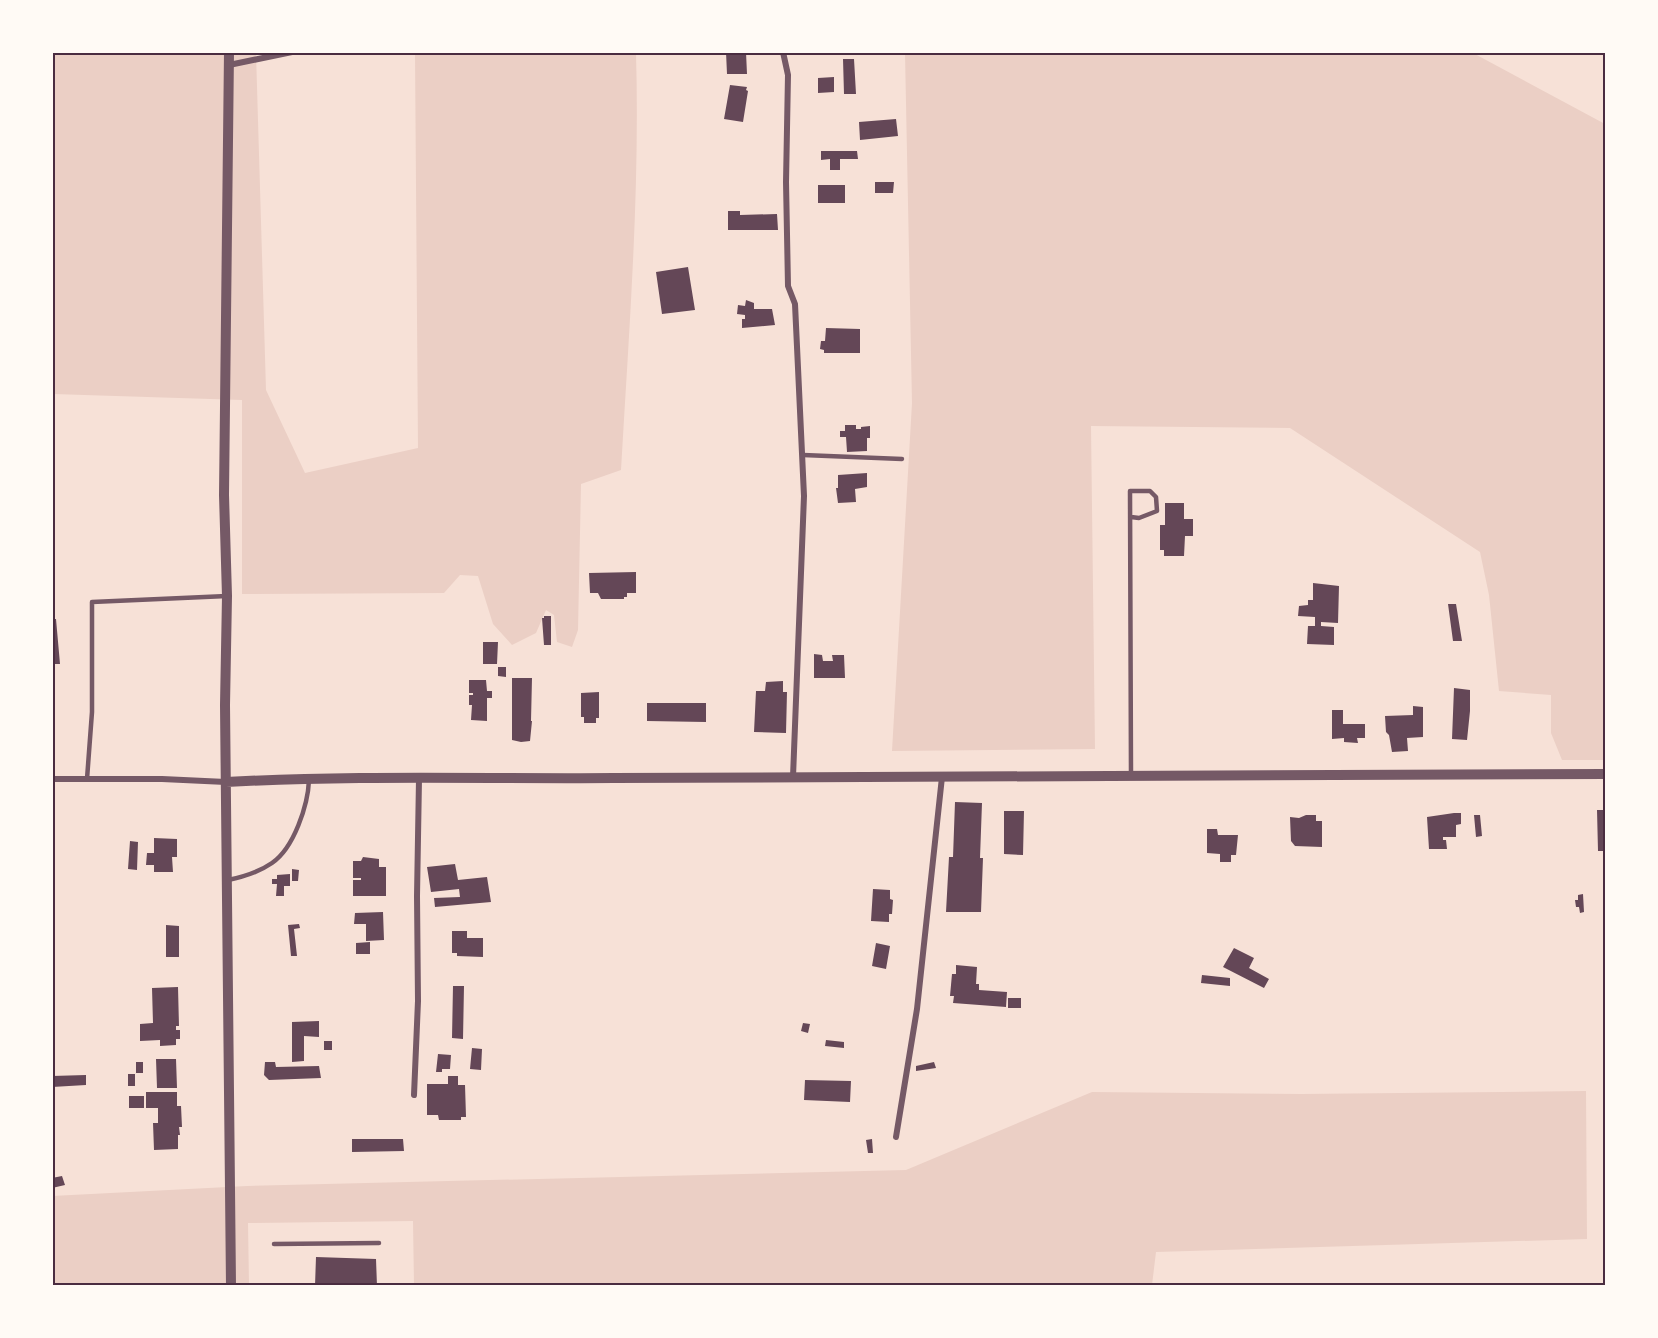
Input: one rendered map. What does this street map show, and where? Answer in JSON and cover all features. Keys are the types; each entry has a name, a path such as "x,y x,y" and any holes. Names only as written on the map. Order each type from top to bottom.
{"street":[{"path":"229,52 224,495 227,596 226,782 231,1286"},
{"path":"229,65 292,52"},
{"path":"783,52 788,75 786,182 788,286 795,304 804,496 793,777"},
{"path":"52,779 226,782 309,778 1605,774"},
{"path":"896,1137 917,1009 942,777"},
{"path":"414,1095 418,1001 419,779"}],"lane":[{"path":"803,455 902,459"},
{"path":"1131,517 1139,518 1157,512 1156,497 1150,491 1130,491 1131,776"},
{"path":"87,779 92,712 92,602 227,596"},
{"path":"228,880 246,876 273,863 290,843 308,795 309,778"},
{"path":"274,1244 379,1243"}],"shaded area":[{"path":"53,53 256,53 266,390 305,473 418,448 415,53 636,53 635,209 621,470 581,484 578,630 572,647 557,642 554,615 546,610 536,633 512,645 493,624 478,576 460,575 444,593 242,594 242,400 53,394"},
{"path":"905,53 1473,53 1605,124 1605,760 1562,760 1551,733 1551,695 1499,691 1489,595 1480,552 1290,428 1091,426 1095,749 892,751 912,403"},
{"path":"1586,1091 1587,1239 1156,1252 1152,1285 414,1285 413,1221 248,1223 249,1285 53,1285 52,1196 247,1186 906,1170 1092,1092 1301,1094"}],"building":[{"path":"726,52 746,52 747,74 727,74"},
{"path":"843,59 854,59 856,94 844,94"},
{"path":"834,77 834,92 818,93 818,78"},
{"path":"730,85 747,87 743,122 724,119"},
{"path":"896,119 898,136 860,140 859,122"},
{"path":"821,151 857,151 858,159 840,159 840,170 830,170 830,159 821,160"},
{"path":"875,182 894,182 893,193 875,193"},
{"path":"818,185 845,185 845,203 818,203"},
{"path":"728,211 740,211 740,215 777,214 778,230 728,230"},
{"path":"688,267 695,310 662,314 656,272"},
{"path":"746,300 754,303 754,309 772,309 775,325 742,328 742,319 745,319 745,315 737,314 738,305 745,306"},
{"path":"826,328 860,329 860,353 824,353 824,350 820,349 821,341 825,341"},
{"path":"845,425 856,425 856,429 870,426 867,451 847,452 846,437 840,437 840,431 845,431"},
{"path":"867,473 867,487 855,489 856,502 838,503 836,488 838,488 838,475"},
{"path":"1165,503 1184,503 1184,519 1193,519 1193,536 1185,536 1184,556 1164,556 1164,550 1160,550 1160,525 1165,525"},
{"path":"636,572 636,593 627,593 624,599 601,599 598,593 590,593 589,573"},
{"path":"1313,583 1339,586 1338,623 1321,622 1321,626 1334,627 1334,645 1307,644 1308,626 1315,626 1315,617 1298,616 1299,606 1308,605 1308,600 1313,600"},
{"path":"1448,604 1456,604 1462,641 1453,641"},
{"path":"551,616 551,645 544,645 542,618"},
{"path":"52,619 56,619 60,664 52,664"},
{"path":"483,642 498,642 497,664 483,664"},
{"path":"814,654 822,655 823,661 833,661 832,655 844,655 845,678 814,678"},
{"path":"498,667 506,667 506,677 498,676"},
{"path":"512,678 532,678 530,741 512,740"},
{"path":"469,680 486,680 487,691 492,691 492,698 487,698 487,721 471,720 472,705 469,705 469,695 473,693 469,693"},
{"path":"783,681 783,692 787,692 786,733 754,732 756,691 765,691 766,682"},
{"path":"1454,688 1470,690 1467,740 1452,739"},
{"path":"599,692 599,718 596,718 596,723 584,723 584,717 581,717 581,693"},
{"path":"647,703 706,703 706,722 647,721"},
{"path":"1413,706 1423,707 1423,737 1407,738 1408,751 1392,752 1389,735 1386,732 1385,716 1413,715"},
{"path":"1332,710 1343,710 1343,724 1365,724 1365,738 1357,738 1358,743 1344,742 1344,738 1332,739"},
{"path":"955,802 982,803 981,912 946,912 949,857 953,857"},
{"path":"1597,810 1605,810 1605,851 1598,851"},
{"path":"1004,811 1024,811 1023,855 1004,854"},
{"path":"1461,813 1461,824 1456,825 1456,837 1443,837 1443,840 1446,840 1447,849 1429,849 1427,817"},
{"path":"1316,815 1316,821 1322,821 1322,847 1295,846 1291,841 1290,817 1299,818"},
{"path":"1474,815 1480,815 1482,836 1476,837"},
{"path":"1207,829 1217,829 1218,835 1238,835 1236,855 1231,855 1231,862 1220,862 1220,854 1207,853"},
{"path":"154,838 177,839 177,857 172,857 173,872 154,872 154,865 146,865 147,853 154,853"},
{"path":"130,841 138,842 137,870 128,869"},
{"path":"363,857 379,859 379,867 386,867 386,896 353,896 353,880 361,880 361,878 353,878 353,861 361,861"},
{"path":"455,864 458,880 487,877 491,902 435,907 434,898 460,897 459,889 431,892 427,867"},
{"path":"292,869 299,870 298,881 292,881"},
{"path":"290,874 290,886 284,886 284,896 276,896 277,884 272,884 272,879 277,879 277,875"},
{"path":"873,889 890,890 890,899 893,900 889,922 871,921"},
{"path":"1583,894 1584,912 1580,913 1575,900 1578,900 1578,895"},
{"path":"383,912 384,940 366,941 366,924 354,924 355,913"},
{"path":"299,924 300,928 294,929 297,956 291,956 288,925"},
{"path":"166,925 179,926 179,957 166,957"},
{"path":"452,931 467,931 467,938 483,938 483,957 457,956 457,953 452,953"},
{"path":"370,942 370,954 356,954 356,943"},
{"path":"876,943 890,946 886,969 872,966"},
{"path":"1234,948 1254,958 1249,968 1269,979 1264,988 1223,967"},
{"path":"956,965 977,967 976,984 979,984 979,990 1007,992 1006,1007 953,1003 954,996 950,996 952,974 956,974"},
{"path":"1202,975 1230,978 1230,986 1201,983"},
{"path":"453,986 464,986 463,1039 452,1038"},
{"path":"178,987 179,1026 176,1026 176,1030 180,1030 180,1039 176,1039 176,1045 160,1046 160,1040 140,1041 140,1024 153,1023 152,988"},
{"path":"1008,998 1021,998 1021,1008 1008,1008"},
{"path":"319,1021 319,1037 304,1036 304,1061 292,1062 292,1022"},
{"path":"803,1023 810,1024 808,1033 801,1031"},
{"path":"826,1040 844,1042 844,1048 825,1046"},
{"path":"324,1041 332,1041 332,1050 324,1050"},
{"path":"472,1048 482,1049 481,1070 470,1069"},
{"path":"438,1054 451,1055 450,1069 436,1072"},
{"path":"156,1059 176,1059 177,1088 157,1088"},
{"path":"136,1062 143,1062 143,1073 136,1073"},
{"path":"265,1062 275,1062 276,1067 319,1066 321,1078 269,1080 264,1075"},
{"path":"934,1062 936,1068 916,1071 916,1066"},
{"path":"128,1074 135,1074 135,1086 128,1086"},
{"path":"86,1075 86,1085 52,1087 52,1076"},
{"path":"448,1076 458,1076 458,1085 465,1085 466,1117 461,1117 461,1120 439,1120 438,1115 427,1115 427,1084 448,1084"},
{"path":"805,1080 851,1081 850,1102 804,1100"},
{"path":"146,1092 177,1092 177,1106 181,1106 182,1127 179,1127 178,1149 154,1150 153,1123 158,1123 158,1108 146,1108"},
{"path":"129,1096 144,1096 144,1108 129,1108"},
{"path":"352,1139 403,1139 404,1151 352,1152"},
{"path":"872,1139 873,1153 868,1153 866,1140"},
{"path":"62,1176 65,1185 52,1188 52,1178"},
{"path":"316,1257 376,1259 377,1286 315,1286"}]}
